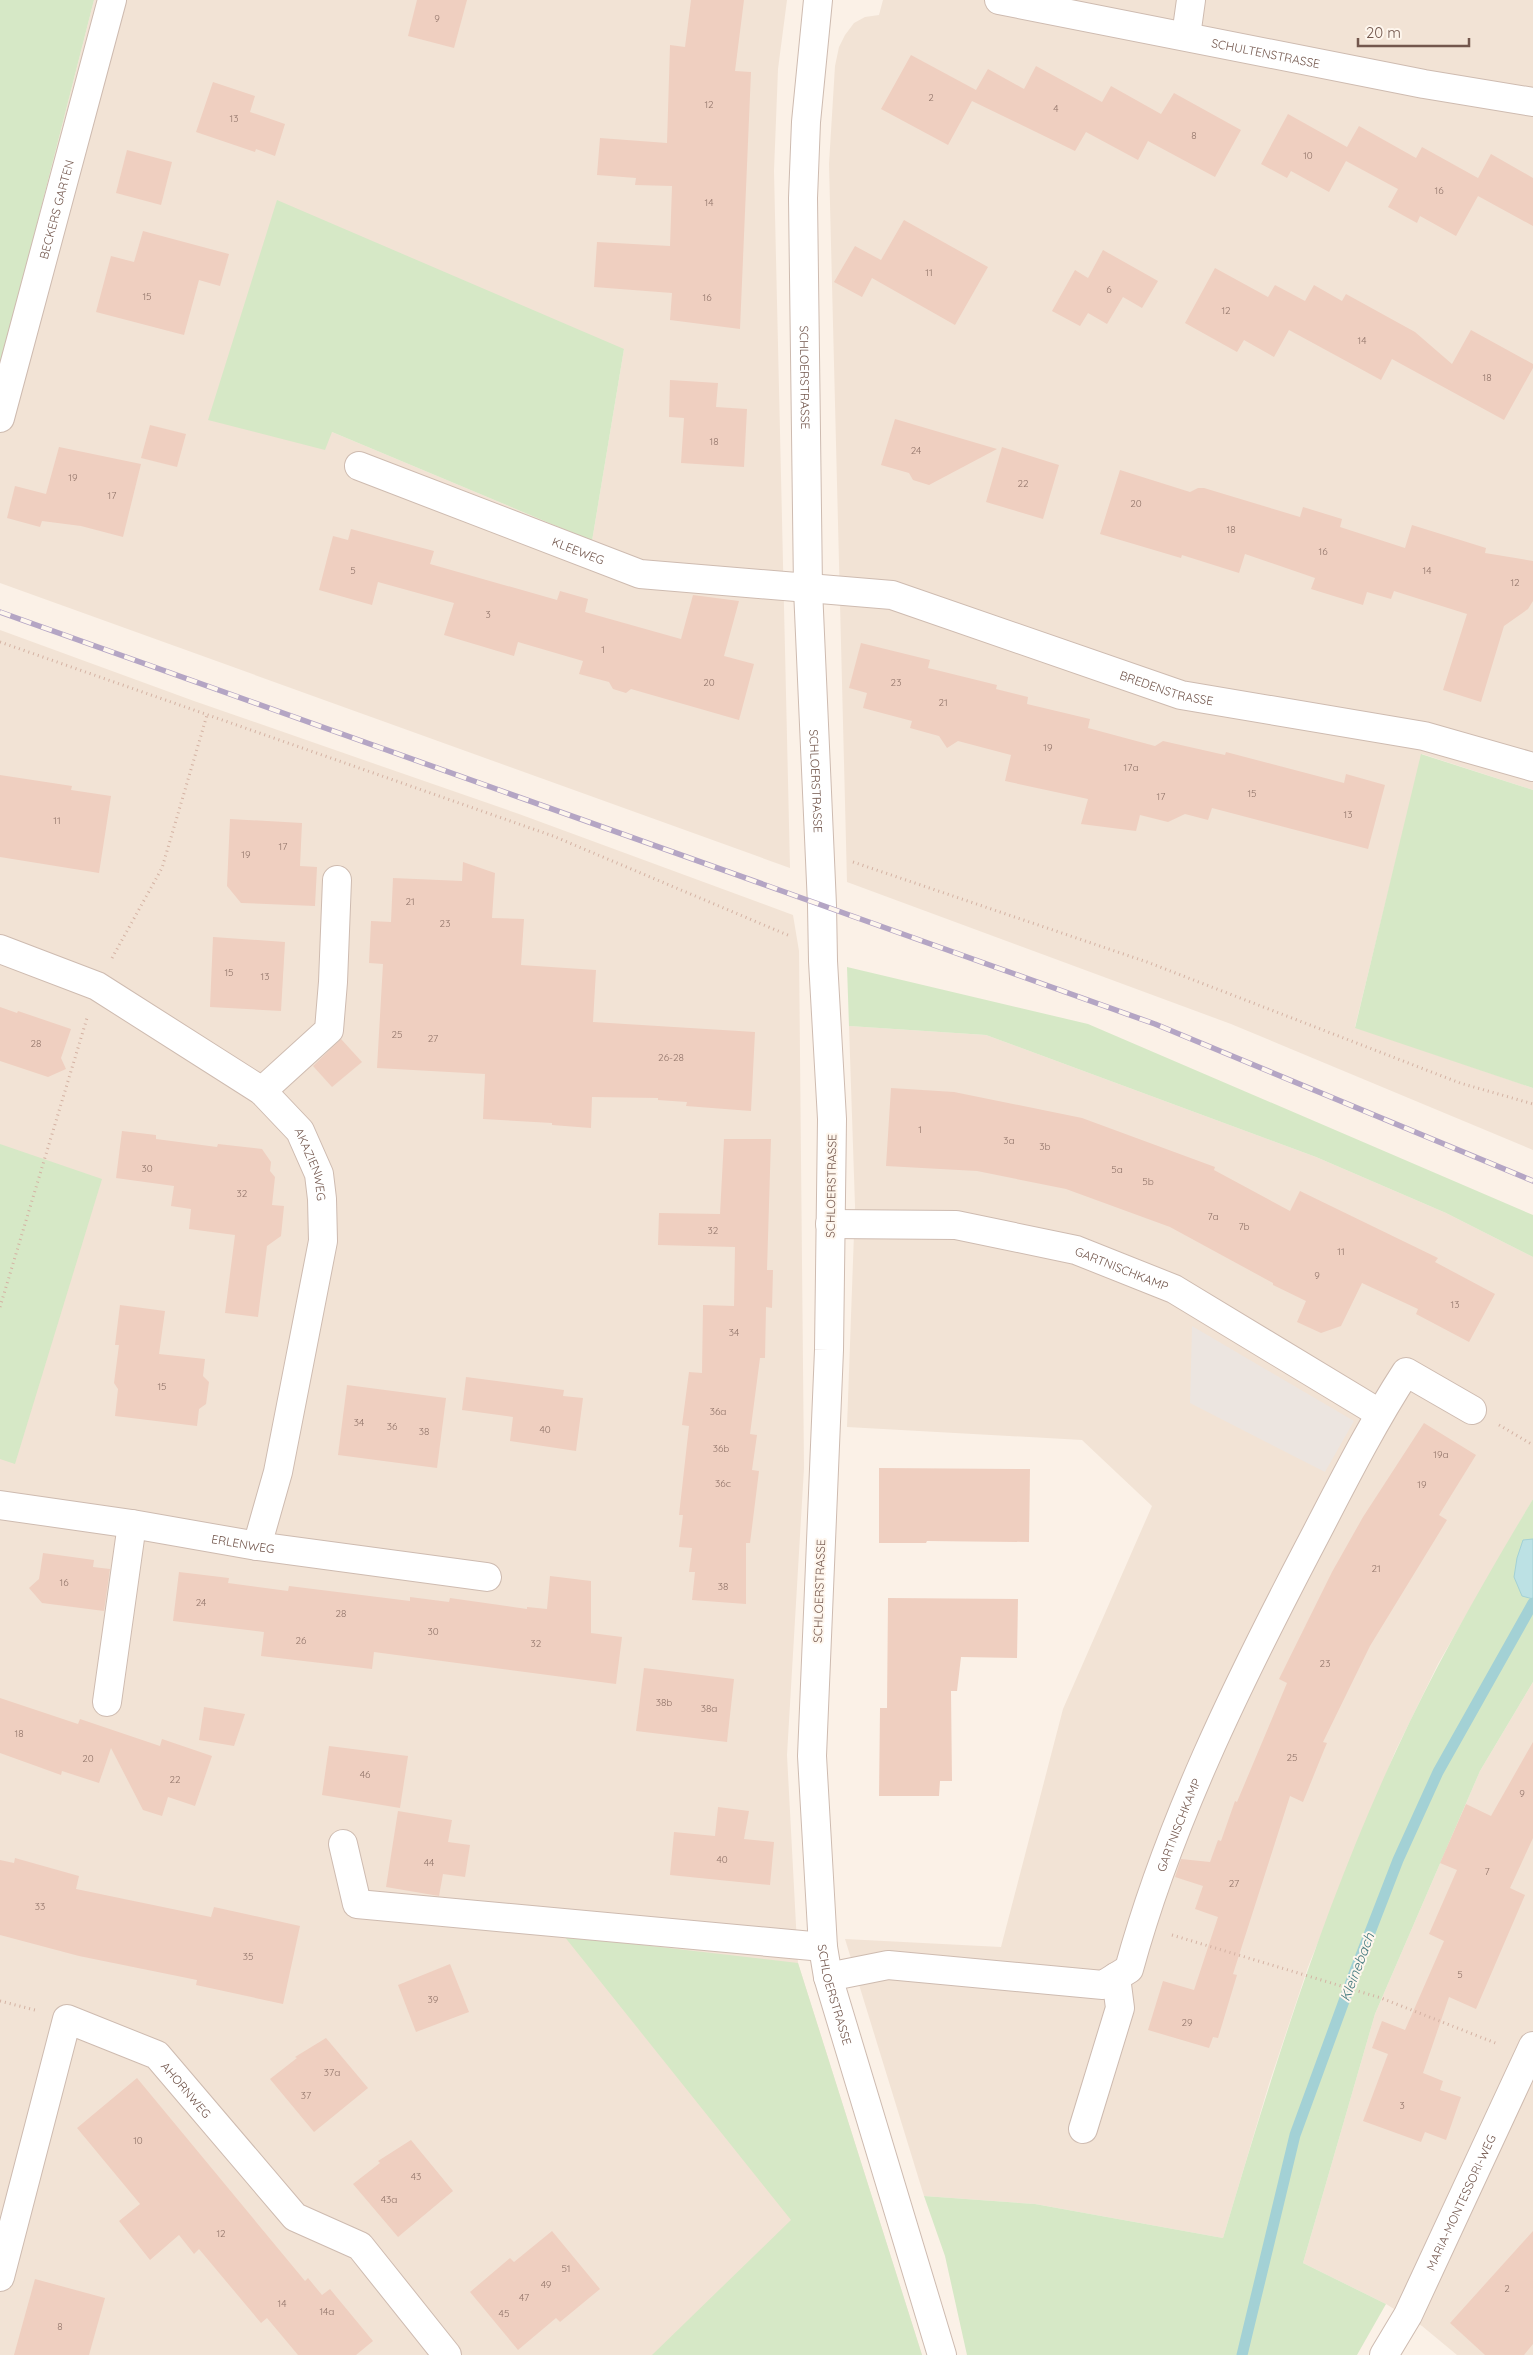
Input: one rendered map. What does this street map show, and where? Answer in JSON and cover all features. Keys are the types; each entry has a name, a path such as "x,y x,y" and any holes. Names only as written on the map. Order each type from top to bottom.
{"street":[{"name":"BECKERS GARTEN","path":"0,418 112,0"},
{"name":"SCHLOERSTRASSE","path":"818,0 806,122 803,198 808,589 832,1119 829,1350 812,1756 822,1948 828,1977 942,2355"},
{"name":"SCHULTENSTRASSE","path":"999,0 1424,84 1533,102"},
{"path":"1186,36 1191,0"},
{"name":"KLEEWEG","path":"359,466 640,574 808,589"},
{"name":"BREDENSTRASSE","path":"808,589 892,595 1181,695 1424,736 1533,767"},
{"path":"262,1091 329,1030 334,982 337,880"},
{"name":"AKAZIENWEG","path":"0,949 97,986 262,1091 300,1131 319,1174 322,1199 323,1241 278,1472 258,1546"},
{"name":"GARTNISCHKAMP","path":"830,1224 956,1224 1076,1250 1174,1289 1379,1413"},
{"name":"GARTNISCHKAMP","path":"1116,1977 1129,1969 1141,1926 1184,1807 1267,1628 1379,1413 1406,1372 1472,1410"},
{"name":"ERLENWEG","path":"0,1505 132,1524 258,1546 487,1577"},
{"path":"107,1702 132,1524"},
{"path":"343,1844 357,1904 822,1948"},
{"path":"828,1977 888,1965 1103,1985 1116,1977 1120,2008 1083,2130"},
{"name":"AHORNWEG","path":"0,2277 67,2019 157,2055 295,2217 360,2246 447,2355"},
{"name":"MARIA-MONTESSORI-WEG","path":"1384,2355 1402,2327 1532,2053"}],"path":[{"path":"0,642 553,836 823,950"},
{"path":"820,850 1089,944 1147,962 1460,1083 1533,1104"},
{"path":"1472,1410 1533,1445"},
{"path":"1141,1926 1381,1998 1532,2053"}],"shaded area":[{"path":"94,0 787,0 778,69 774,171 790,868 0,583 0,369","holes":["624,349 592,541 332,432"]},
{"path":"883,0 1533,0 1533,790 1422,754 1355,1027 1533,1088 1533,1150 1231,1024 847,882 829,164 835,66 839,47 854,23 865,17 879,15"},
{"path":"0,630 194,701 519,814 793,915 799,951 804,1468 787,1755 798,1963 922,2355 0,2355"},
{"path":"849,1026 986,1035 1316,1157 1446,1213 1533,1257 1533,1499 1438,1664 1395,1752 1308,1967 1269,2084 1223,2238 1035,2204 924,2196 845,1939 1001,1947 1063,1709 1152,1506 1082,1440 847,1427 855,1206"},
{"path":"1192,1326 1354,1421 1325,1472 1190,1403"},
{"path":"1533,1682 1533,2355 1457,2355 1422,2326 1386,2304 1303,2263 1375,2014 1480,1771"}],"green space":[{"path":"0,0 94,0 0,369"},
{"path":"277,200 624,349 592,541 332,432 325,450 208,420"},
{"path":"1421,754 1533,790 1533,1088 1355,1028"},
{"path":"847,967 1088,1024 1533,1215 1533,1257 1446,1213 1316,1157 986,1035 849,1026"},
{"path":"0,1144 102,1179 15,1464 0,1459"},
{"path":"1533,1499 1533,1682 1480,1771 1375,2014 1303,2263 1386,2304 1357,2355 967,2355 945,2256 924,2196 1035,2204 1223,2238 1260,2114 1300,1992 1345,1870 1370,1810 1411,1719 1444,1655"},
{"path":"564,1936 798,1963 922,2355 652,2355 791,2220"}],"water":[{"path":"1533,1539 1533,1599 1522,1596 1514,1577 1517,1558 1523,1540"}],"building":[{"path":"417,0 467,0 454,48 408,36"},
{"path":"691,0 744,0 735,71 751,72 740,329 670,320 672,293 594,287 597,242 670,246 672,186 635,185 636,178 597,175 600,138 667,143 670,45 685,47"},
{"path":"911,55 976,90 988,69 1024,89 1036,66 1102,102 1111,86 1161,114 1174,93 1241,130 1215,177 1148,141 1138,160 1086,132 1075,151 972,101 948,145 881,109"},
{"path":"213,82 255,96 250,112 285,124 275,156 256,149 255,152 196,132"},
{"path":"1288,114 1347,147 1359,126 1416,158 1422,147 1478,178 1491,154 1533,178 1533,226 1478,196 1456,236 1420,216 1417,223 1388,207 1398,189 1346,161 1329,192 1291,171 1287,178 1261,164"},
{"path":"127,150 172,162 161,205 116,193"},
{"path":"904,220 988,267 955,325 872,278 862,297 834,282 855,246 881,260"},
{"path":"143,231 229,254 220,286 199,280 184,335 96,312 111,256 134,262"},
{"path":"1103,250 1158,281 1142,308 1123,297 1107,324 1088,313 1080,326 1052,311 1075,270 1088,278"},
{"path":"1215,268 1268,297 1275,285 1305,301 1314,285 1342,301 1346,294 1415,332 1452,364 1471,330 1533,364 1533,368 1504,420 1392,359 1381,380 1289,330 1274,357 1244,340 1237,352 1185,323"},
{"path":"670,380 718,383 716,407 747,409 744,467 681,463 684,418 669,417"},
{"path":"895,419 997,449 929,485 913,480 909,473 881,465"},
{"path":"150,425 186,434 177,467 141,458"},
{"path":"59,447 141,464 123,537 81,526 42,521 40,527 7,518 15,486 46,494"},
{"path":"1002,447 1059,465 1043,519 986,502"},
{"path":"1120,470 1190,492 1198,488 1204,488 1300,517 1303,507 1342,519 1340,527 1405,548 1412,525 1486,548 1485,553 1533,561 1533,601 1528,609 1504,626 1481,702 1443,690 1467,614 1394,591 1391,599 1367,592 1363,605 1311,589 1315,578 1245,554 1239,573 1182,555 1181,558 1100,534"},
{"path":"351,529 434,551 430,564 557,600 560,591 588,599 585,612 681,639 693,595 739,601 724,656 754,664 739,720 631,689 626,693 613,689 609,682 579,674 583,661 518,642 514,656 444,635 454,603 378,582 372,605 319,590 333,536 348,540"},
{"path":"861,643 930,660 928,668 997,685 996,689 1028,697 1027,704 1090,719 1088,728 1155,746 1163,741 1225,755 1226,752 1344,783 1346,774 1385,785 1368,849 1212,808 1208,820 1185,814 1168,822 1140,815 1136,831 1081,824 1088,799 1005,781 1011,755 958,741 947,748 939,736 910,728 912,721 863,708 867,693 849,688"},
{"path":"0,775 72,786 71,790 111,796 99,873 0,857"},
{"path":"230,819 302,823 300,866 317,867 315,906 241,903 227,886"},
{"path":"463,862 495,873 492,918 524,919 521,965 596,970 593,1022 755,1032 751,1111 686,1106 687,1102 658,1100 658,1098 592,1097 591,1128 552,1125 552,1123 483,1119 485,1074 377,1068 383,964 369,963 371,921 391,922 393,878 462,881"},
{"path":"213,937 285,942 281,1011 210,1007"},
{"path":"0,1007 17,1013 18,1011 71,1029 61,1058 66,1069 48,1077 0,1061"},
{"path":"341,1039 362,1062 332,1087 313,1066"},
{"path":"891,1088 954,1092 1082,1118 1215,1167 1214,1170 1290,1211 1300,1191 1438,1258 1435,1262 1495,1294 1469,1342 1416,1314 1418,1309 1362,1283 1341,1326 1321,1333 1297,1322 1306,1301 1273,1285 1273,1283 1170,1227 1066,1189 977,1171 886,1166"},
{"path":"122,1131 156,1135 156,1139 217,1147 218,1144 262,1149 271,1162 270,1171 275,1177 272,1205 284,1206 281,1236 267,1246 258,1317 225,1313 235,1235 189,1229 191,1209 171,1206 174,1186 116,1178"},
{"path":"724,1139 771,1139 767,1270 773,1270 772,1308 766,1307 765,1358 760,1358 750,1434 757,1435 752,1470 759,1471 750,1543 746,1543 746,1604 692,1600 695,1572 689,1572 692,1548 679,1547 683,1515 679,1515 689,1426 682,1425 689,1372 702,1373 703,1305 734,1306 735,1247 658,1245 659,1213 720,1214"},
{"path":"120,1305 165,1311 159,1354 205,1359 203,1376 209,1382 206,1404 199,1409 197,1426 115,1416 118,1389 114,1383 119,1345 115,1345"},
{"path":"466,1377 564,1390 563,1396 583,1398 576,1451 510,1441 513,1417 462,1410"},
{"path":"347,1385 446,1398 437,1468 338,1455"},
{"path":"1424,1423 1476,1455 1439,1515 1447,1520 1370,1646 1323,1742 1327,1743 1303,1802 1290,1796 1233,1974 1237,1975 1218,2038 1213,2037 1209,2048 1148,2030 1163,1981 1194,1990 1218,1917 1195,1909 1203,1886 1175,1877 1181,1859 1210,1862 1218,1840 1221,1841 1235,1801 1237,1802 1287,1683 1279,1679 1332,1572 1363,1517"},
{"path":"879,1468 1030,1469 1029,1542 927,1541 926,1543 879,1543"},
{"path":"43,1553 94,1560 93,1567 110,1569 104,1611 42,1603 29,1588 39,1579"},
{"path":"179,1572 229,1578 228,1583 288,1591 289,1586 410,1601 410,1597 449,1602 450,1598 527,1609 527,1607 547,1609 550,1576 591,1581 591,1633 622,1637 616,1684 374,1652 372,1669 261,1656 264,1632 173,1621"},
{"path":"888,1598 1018,1599 1017,1658 961,1657 957,1691 951,1691 952,1781 940,1781 939,1796 879,1796 880,1708 887,1708"},
{"path":"644,1668 734,1679 727,1742 636,1731"},
{"path":"0,1698 78,1724 80,1719 160,1746 162,1739 212,1756 195,1806 168,1797 162,1816 143,1810 111,1748 99,1783 62,1771 61,1775 0,1753"},
{"path":"204,1707 245,1714 234,1746 199,1740"},
{"path":"1533,1742 1533,1838 1510,1888 1525,1895 1476,2009 1449,1997 1423,2073 1443,2081 1440,2090 1461,2097 1446,2140 1425,2132 1421,2142 1363,2121 1388,2054 1372,2048 1382,2021 1405,2030 1444,1941 1429,1934 1457,1870 1440,1863 1466,1804 1491,1816"},
{"path":"329,1746 408,1756 400,1808 322,1795"},
{"path":"718,1807 749,1811 744,1839 774,1842 770,1885 670,1875 674,1832 715,1836"},
{"path":"398,1811 452,1820 448,1842 470,1845 465,1877 443,1874 439,1896 386,1887"},
{"path":"15,1858 79,1876 76,1889 211,1917 214,1907 300,1926 283,2004 196,1985 197,1980 79,1956 0,1935 0,1860 14,1863"},
{"path":"450,1964 469,2012 416,2032 398,1985"},
{"path":"326,2038 368,2088 314,2132 270,2079 297,2058 295,2057"},
{"path":"137,2078 305,2281 308,2278 322,2295 330,2289 373,2341 356,2355 298,2355 267,2318 261,2323 199,2249 194,2254 179,2235 150,2260 119,2221 140,2204 77,2128"},
{"path":"411,2140 453,2191 398,2237 353,2184 380,2163 378,2161"},
{"path":"552,2231 600,2289 560,2322 556,2318 518,2350 470,2292 510,2258 514,2262"},
{"path":"1533,2231 1533,2344 1524,2355 1485,2355 1450,2323"},
{"path":"35,2279 105,2298 89,2355 14,2355"}],"waterway":[{"name":"Kleinebach","path":"1242,2355 1295,2135 1355,1971 1398,1860 1438,1772 1533,1603"}],"railway":[{"path":"0,612 1155,1024 1533,1181"}]}
